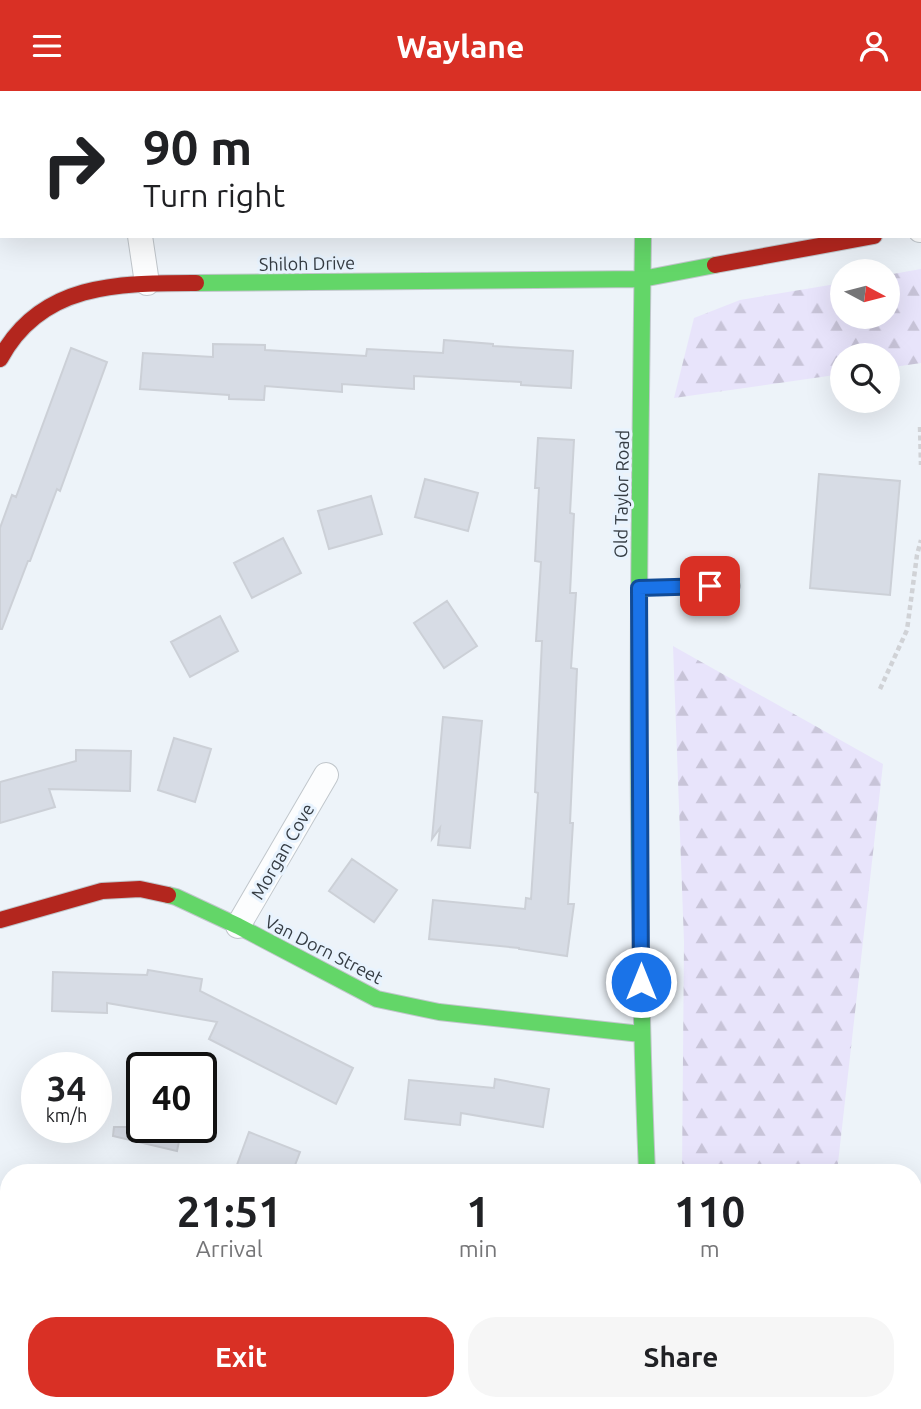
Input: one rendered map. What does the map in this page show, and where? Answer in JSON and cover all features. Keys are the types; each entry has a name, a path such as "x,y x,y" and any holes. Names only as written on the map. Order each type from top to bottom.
{"street":[{"path":"140,238 147,283"},
{"name":"Old Taylor Road","path":"643,238 639,588 641,1034 647,1164"},
{"name":"Shiloh Drive","path":"0,359 22,329 46,308 80,292 147,283 642,279 863,238"},
{"name":"Morgan Cove","path":"238,926 326,775"},
{"name":"Van Dorn Street","path":"0,920 102,891 140,889 176,897 238,926 377,999 439,1012 641,1034"}],"lane":[{"path":"639,588 734,586"}],"path":[{"path":"920,426 921,465"},
{"path":"880,689 907,630 921,540"}],"green space":[{"path":"921,269 921,363 900,366 900,343 830,343 830,376 674,398 694,318 740,300 830,285 830,329 900,329 900,273"},
{"path":"673,646 883,764 838,1164 682,1164 684,942"}],"building":[{"path":"444,340 573,351 571,388 521,385 521,382 414,376 414,389 342,384 342,392 265,386 264,400 140,389 143,353 213,357 213,344 265,345 265,350 366,356 367,349 443,353"},
{"path":"71,348 107,362 60,491 57,489 30,561 0,629 0,528 12,495 16,497"},
{"path":"538,438 574,440 570,593 576,593 571,668 577,669 568,904 574,904 567,956 429,939 433,900 525,909 526,898 531,899 538,793 535,792 542,641 536,641 541,562 535,561 539,488 535,488"},
{"path":"819,474 900,481 890,595 810,588"},
{"path":"425,479 478,493 468,531 415,517"},
{"path":"371,496 382,534 329,549 318,511"},
{"path":"283,538 301,573 252,598 234,563"},
{"path":"447,601 477,646 444,668 414,623"},
{"path":"220,616 238,651 190,677 171,642"},
{"path":"443,717 482,721 470,848 438,845 440,828 432,839"},
{"path":"174,738 211,749 195,802 158,790"},
{"path":"76,750 131,751 130,791 49,789 55,807 0,823 0,782 76,761"},
{"path":"352,859 397,890 374,922 329,891"},
{"path":"148,970 202,979 200,991 353,1068 336,1104 209,1039 217,1022 107,1003 107,1013 52,1011 53,972 147,975"},
{"path":"495,1079 549,1089 543,1127 461,1113 460,1125 405,1119 409,1080 494,1088"},
{"path":"114,1127 126,1127 126,1139 113,1136"},
{"path":"249,1132 300,1152 295,1164 237,1164"},
{"path":"143,1143 179,1143 177,1151"}],"traffic: fast":[{"path":"643,238 639,822 647,1164"},
{"path":"196,283 642,279 715,265"},
{"path":"168,895 238,926 377,999 439,1012 641,1034"}],"traffic: jam":[{"path":"715,265 863,238"},
{"path":"0,359 17,334 37,315 60,301 111,287 196,283"},
{"path":"0,920 102,891 140,889 168,895"}],"route":[{"path":"641,982 639,588 710,586"}]}
